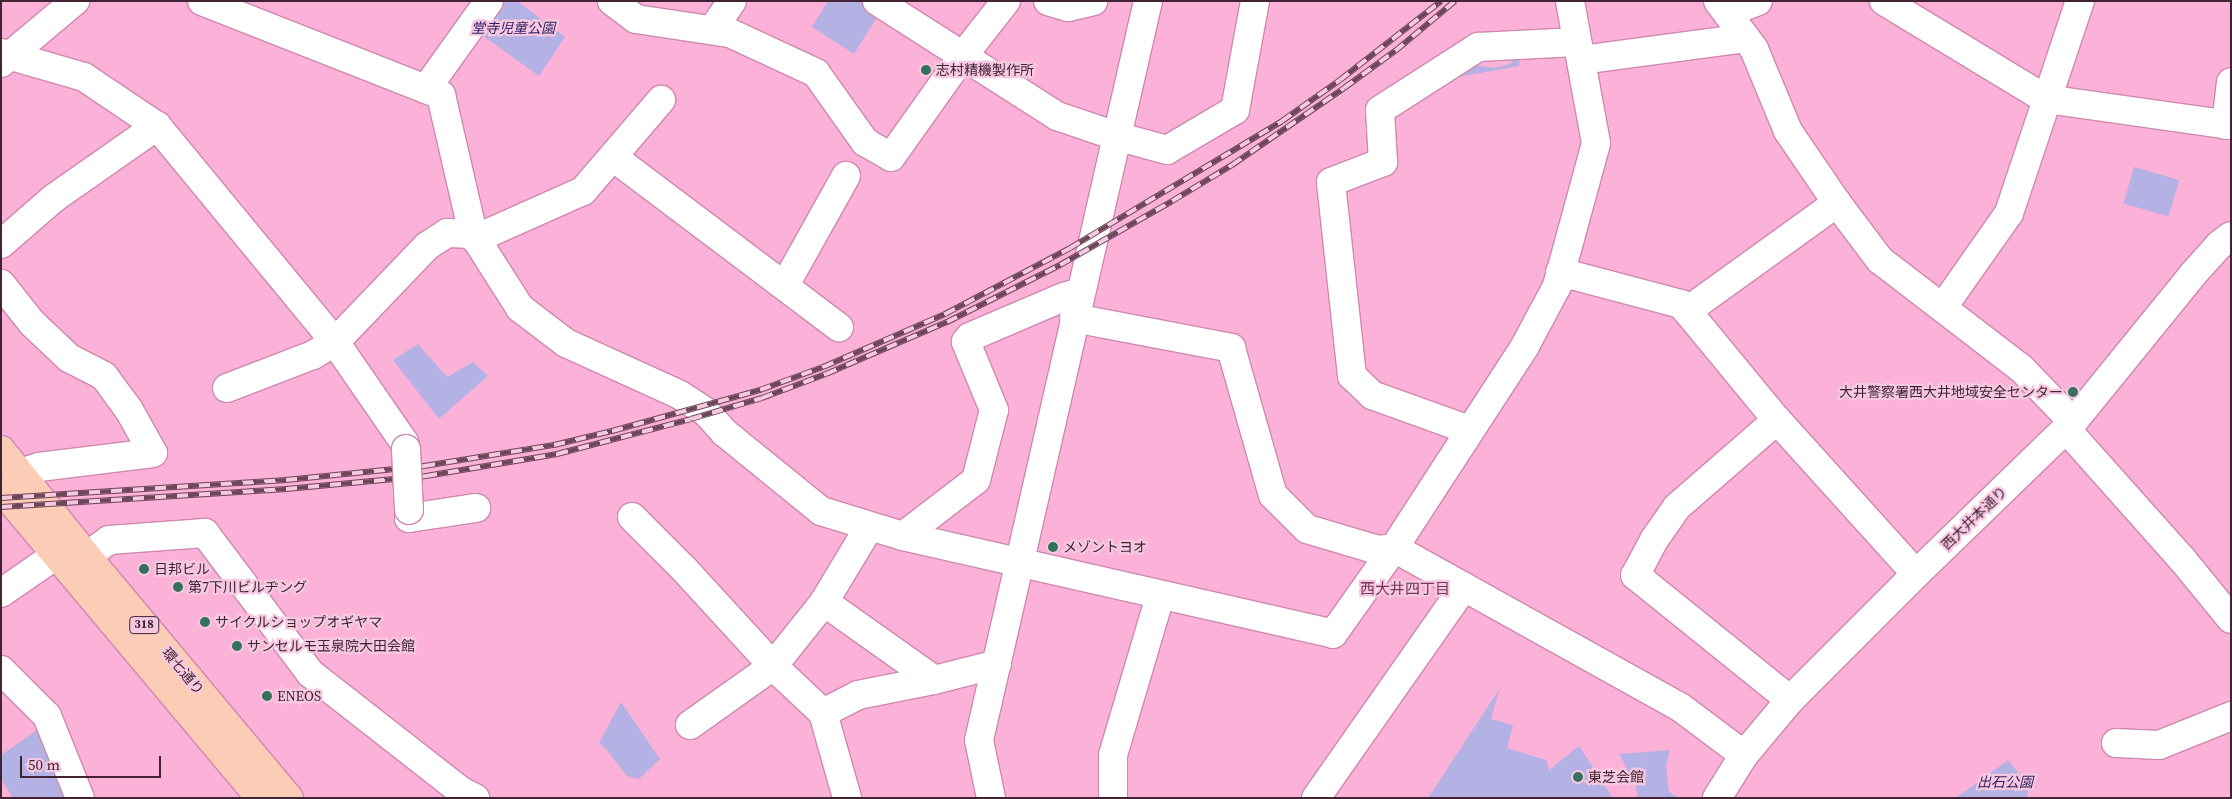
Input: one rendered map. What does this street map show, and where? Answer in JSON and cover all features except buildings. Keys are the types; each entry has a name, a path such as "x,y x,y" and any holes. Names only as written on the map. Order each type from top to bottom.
{"main road":[{"name":"環七通り","path":"1,450 11,481 56,555 260,798"},
{"name":"環七通り","path":"11,481 87,556 289,798"}],"street":[{"path":"4,57 75,1"},
{"path":"202,1 441,96 474,237 520,308 566,343 680,395 706,412 725,434 821,511 904,536 1333,634 1394,548 1525,346 1557,286 1596,143 1570,1"},
{"path":"426,89 489,1"},
{"path":"612,1 636,19 713,29 730,34 816,73 865,142 891,157 962,57 1006,1"},
{"path":"713,29 732,1"},
{"path":"877,1 1057,116 1116,136 1167,150 1235,110 1255,1"},
{"path":"1048,1 1068,7 1093,1"},
{"path":"991,798 979,740 1148,1"},
{"path":"1758,1 1722,7 1754,49 1788,131 1837,203 1880,260 2021,368 2231,619"},
{"path":"1884,1 2046,99 2228,125 2231,82"},
{"path":"1943,307 2009,213 2080,1"},
{"path":"1469,430 1372,395 1352,376 1331,182 1383,162 1380,110 1478,47 1579,51 1745,38"},
{"path":"4,57 84,77 157,126 335,342 404,442 406,449 409,518 476,508"},
{"path":"227,388 313,355 335,342 427,246 447,233 474,237 583,191 660,100"},
{"path":"1,244 54,198 157,126"},
{"path":"613,157 839,326"},
{"path":"786,285 846,176"},
{"path":"1687,311 1837,203"},
{"name":"西大井本通り","path":"1717,798 1744,755 1790,700 1916,574 2070,425 2194,273 2219,244 2231,236"},
{"path":"1560,272 1681,304 1777,420 1916,574"},
{"path":"1,284 32,323 69,358 104,376 129,410 153,453 39,467 11,481"},
{"path":"904,536 976,480 994,410 966,342 970,337 1064,297 1071,295 1077,308"},
{"path":"1077,308 1231,348 1272,495 1308,529 1378,550 1394,548 1680,707 1744,755"},
{"path":"1777,420 1677,507 1654,540 1635,575 1790,700"},
{"path":"632,517 684,569 773,666 823,713 847,798"},
{"path":"690,725 773,666 824,602 869,527"},
{"path":"87,556 109,540 205,533 310,674 461,791 475,798"},
{"path":"1,593 56,555"},
{"path":"1316,798 1464,586"},
{"path":"1113,798 1113,755 1160,596"},
{"path":"824,602 934,680"},
{"path":"823,713 858,695 934,680 997,664"},
{"path":"1,670 47,716 80,798"},
{"path":"2116,743 2159,745 2231,716"}],"green space":[{"name":"堂寺児童公園","path":"497,1 517,1 565,37 539,76 476,31"},
{"path":"828,1 860,1 879,14 854,54 812,27"},
{"path":"1517,56 1520,58 1519,66 1453,78 1473,65 1495,68 1510,64"},
{"path":"2134,167 2179,180 2169,216 2124,204"},
{"path":"418,344 447,377 473,362 488,376 439,419 393,360"},
{"path":"1500,688 1491,719 1513,725 1507,748 1546,760 1549,770 1579,746 1613,798 1428,798"},
{"path":"621,702 660,759 639,779 627,776 599,743"},
{"path":"40,728 69,798 13,798 1,779 1,755"},
{"path":"1670,750 1666,766 1669,792 1679,798 1638,798 1635,784 1619,754"},
{"name":"出石公園","path":"2008,760 2030,787 2026,798 1956,798"}],"railway":[{"path":"1,498 286,480 424,466 554,445 760,390 823,367 945,314 1070,248 1282,121 1340,80 1441,1"},
{"path":"1,507 286,489 426,476 557,454 691,419 762,398 826,374 947,322 1060,265 1172,201 1232,165 1344,88 1395,51 1455,1"}],"place":[{"name":"志村精機製作所","path":"926,70"},
{"name":"大井警察署西大井地域安全センター","path":"2073,392"},
{"name":"メゾントヨオ","path":"1053,547"},
{"name":"日邦ビル","path":"144,569"},
{"name":"第7下川ビルヂング","path":"178,587"},
{"name":"サイクルショップオギヤマ","path":"205,622"},
{"name":"サンセルモ玉泉院大田会館","path":"237,646"},
{"name":"ENEOS","path":"267,696"},
{"name":"東芝会館","path":"1578,777"}],"district":[{"name":"西大井四丁目","path":"1405,589"}]}
